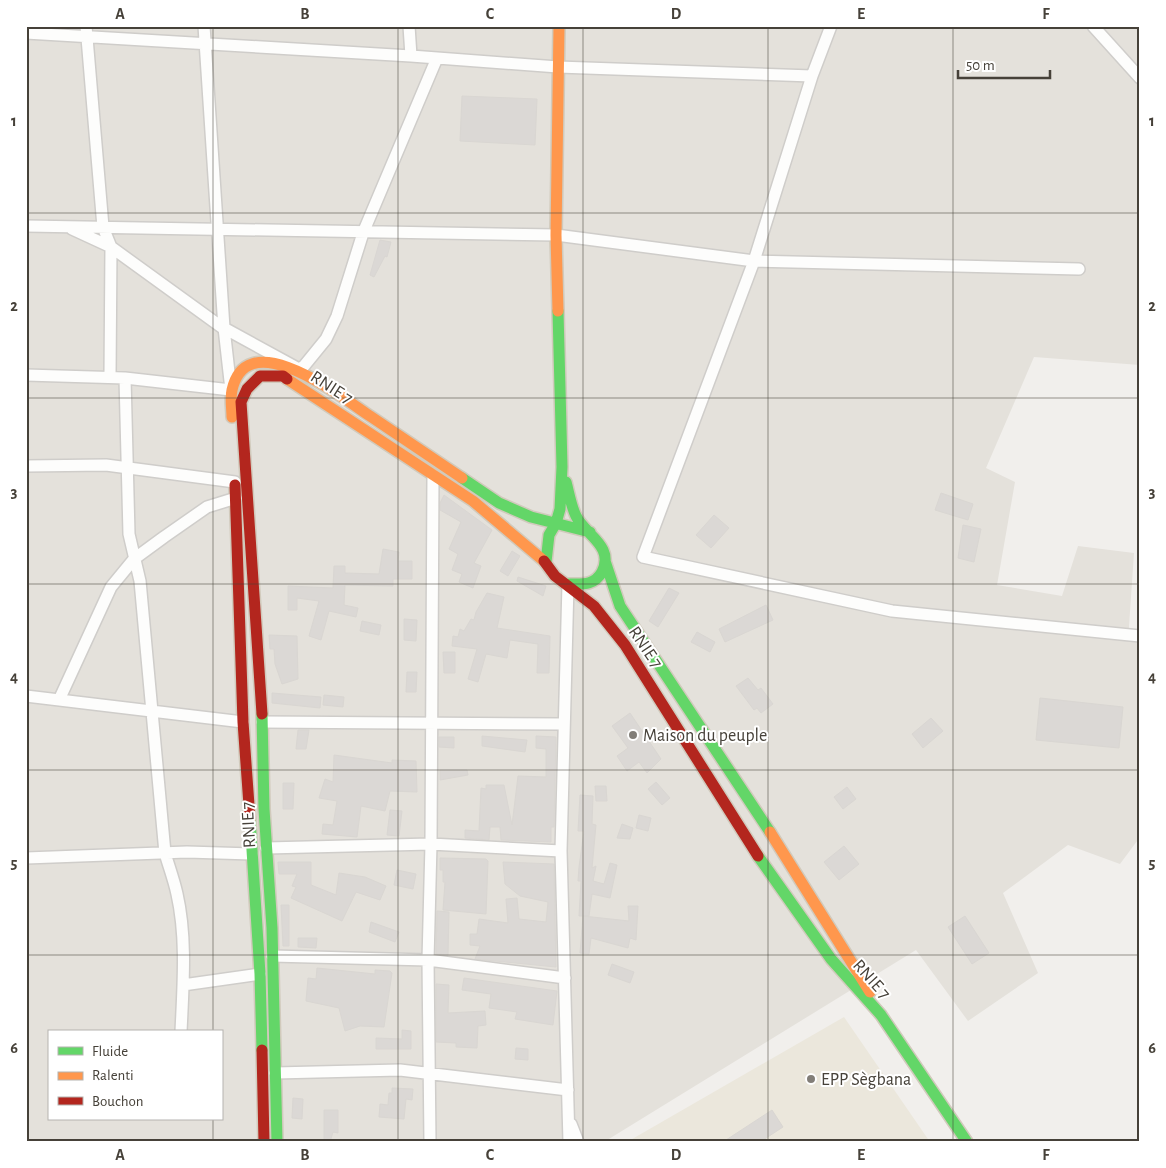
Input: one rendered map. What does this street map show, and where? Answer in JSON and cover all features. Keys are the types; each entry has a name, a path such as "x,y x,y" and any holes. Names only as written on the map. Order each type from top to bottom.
{"main road":[{"path":"546,562 549,536 556,523 560,509 562,467 556,235 559,26"},
{"name":"RNIE 7","path":"264,1142 260,974 243,722 231,390 237,376 249,367 270,362 299,369 499,503 531,517 590,532"},
{"name":"RNIE 7","path":"277,1142 261,677 241,402 248,389 260,376 282,376 473,500 546,562 555,576 568,584 594,606 625,646 762,862 831,959 881,1015 967,1142"},
{"path":"562,467 576,517 603,548 605,561 602,571 595,581 588,584 568,584"},
{"name":"RNIE 7","path":"605,561 620,606 670,677 762,820 875,999 881,1015"}],"street":[{"path":"26,375 125,378 231,390 224,328 204,26"},
{"path":"409,26 411,56"},
{"path":"830,26 812,76 754,261 643,557 892,611 1140,636"},
{"path":"1093,26 1140,78"},
{"path":"87,31 103,227 112,247 110,377"},
{"path":"26,33 87,31 205,42 558,67 812,76"},
{"path":"224,328 299,369 304,366 326,340 337,316 364,233 437,58"},
{"path":"26,226 556,235 754,261 1079,269"},
{"path":"66,226 112,247 270,362 282,376"},
{"path":"125,378 129,534 140,580 165,853 177,894 181,918 183,985 181,1030"},
{"path":"26,466 106,465 235,482"},
{"path":"430,1142 428,960 431,844 433,475"},
{"path":"58,700 111,587 134,559 207,507 236,498"},
{"path":"568,584 561,851 569,1142"},
{"path":"26,696 243,722"},
{"path":"262,722 564,724"},
{"path":"266,848 431,844 561,851"},
{"path":"26,858 165,853 252,854"},
{"path":"272,956 428,960 565,978"},
{"path":"183,985 260,974"},
{"path":"275,1074 385,1070 568,1090"},
{"path":"568,1118 578,1142"}],"shaded area":[{"path":"26,26 1140,26 1140,365 1034,357 986,468 1015,482 997,585 1062,596 1078,546 1134,553 1128,641 1140,643 1140,837 1120,864 1068,845 1003,893 1038,973 968,1021 916,950 604,1142 26,1142"},
{"name":"EPP Sègbana","path":"844,1017 930,1142 627,1142"}],"building":[{"path":"462,96 537,99 535,145 460,141"},
{"path":"380,240 391,242 387,257 385,256 374,277 370,275"},
{"path":"941,493 973,504 968,520 935,510"},
{"path":"444,495 492,530 474,563 481,566 473,588 459,582 462,574 452,570 458,554 449,549 461,522 440,510 440,503"},
{"path":"714,515 729,528 711,548 696,535"},
{"path":"963,525 981,529 974,562 958,558"},
{"path":"383,549 399,552 398,561 412,561 412,579 393,579 393,586 345,585 344,605 358,608 356,617 329,611 321,640 309,636 319,601 297,598 297,610 288,610 288,586 333,588 334,566 345,566 345,573 379,574"},
{"path":"512,551 520,556 508,576 500,571"},
{"path":"518,577 546,586 543,596 517,581"},
{"path":"669,588 679,593 658,627 649,621"},
{"path":"487,593 504,597 497,628 550,636 549,673 537,673 538,644 510,640 507,658 486,654 478,682 468,679 477,649 452,646 453,636 458,637 460,629 464,631 471,619 474,620 476,612"},
{"path":"766,605 773,620 725,642 719,629"},
{"path":"404,619 417,620 416,641 404,640"},
{"path":"362,621 381,625 379,635 360,631"},
{"path":"697,632 715,642 710,652 691,642"},
{"path":"269,635 297,636 298,679 282,684 275,664 274,649 270,649"},
{"path":"443,652 455,652 455,673 444,673"},
{"path":"407,672 417,672 416,692 406,692"},
{"path":"748,678 758,690 761,688 773,704 761,713 757,708 754,710 736,686"},
{"path":"272,693 321,697 320,708 272,703"},
{"path":"324,695 344,697 343,707 323,705"},
{"path":"1040,698 1123,707 1119,748 1036,740"},
{"path":"630,713 661,759 647,773 639,762 627,771 617,756 628,748 612,726"},
{"path":"931,718 943,731 923,748 912,734"},
{"path":"298,730 309,730 306,749 296,749"},
{"path":"482,736 527,740 525,752 482,746"},
{"path":"536,736 556,737 554,827 551,827 551,842 501,840 500,827 490,827 489,840 465,838 465,830 479,831 481,788 486,789 486,785 504,785 512,825 518,776 546,777 546,749 536,748"},
{"path":"439,737 454,737 454,748 439,747"},
{"path":"334,755 392,763 392,760 416,761 417,792 390,791 385,811 361,806 357,837 322,834 323,824 333,825 337,801 319,798 325,779 333,782"},
{"path":"440,770 467,770 468,775 440,780"},
{"path":"656,782 670,798 662,805 648,789"},
{"path":"283,783 294,783 293,809 283,809"},
{"path":"595,786 606,786 607,801 596,801"},
{"path":"847,787 856,799 843,809 834,797"},
{"path":"580,795 593,796 592,824 596,825 592,868 596,866 593,881 604,884 610,863 617,865 610,898 592,894 589,916 579,916 581,881 578,881 584,831 578,831"},
{"path":"390,810 402,811 399,836 387,835"},
{"path":"639,815 651,818 648,831 636,828"},
{"path":"622,824 633,828 630,839 617,838"},
{"path":"844,846 859,864 839,880 824,862"},
{"path":"440,858 486,859 488,861 486,914 443,910 445,882 443,882 443,870 440,870"},
{"path":"278,862 311,862 311,885 336,895 339,873 365,877 386,886 380,900 356,892 342,921 291,898 296,887 292,886 297,874 279,874"},
{"path":"503,862 554,864 556,967 475,959 480,946 470,945 470,934 477,934 479,919 508,923 506,899 517,898 519,919 546,922 548,902 520,896 505,884"},
{"path":"397,870 416,874 413,889 394,885"},
{"path":"281,905 289,905 289,946 283,946"},
{"path":"628,906 638,906 636,940 630,938 628,948 591,938 589,954 580,953 583,916 629,921"},
{"path":"437,911 449,912 448,955 436,954"},
{"path":"965,916 989,953 972,964 948,927"},
{"path":"371,922 399,932 395,942 369,932"},
{"path":"298,938 317,938 316,948 298,947"},
{"path":"612,964 634,972 630,983 608,975"},
{"path":"317,968 375,974 375,970 390,971 392,973 384,1027 360,1026 345,1031 339,1008 306,1001 308,978 316,979"},
{"path":"464,978 557,991 553,1025 515,1019 517,1012 489,1008 491,994 462,990"},
{"path":"436,984 449,985 448,1013 485,1011 486,1025 478,1026 477,1048 456,1047 456,1043 436,1042"},
{"path":"402,1030 411,1031 411,1049 376,1049 376,1038 402,1039"},
{"path":"516,1048 528,1049 528,1060 515,1059"},
{"path":"392,1088 413,1089 412,1100 406,1099 404,1119 379,1117 380,1104 388,1105 389,1093 392,1093"},
{"path":"293,1098 303,1099 302,1119 292,1118"},
{"path":"324,1110 338,1110 338,1133 333,1132 330,1142 324,1142"},
{"path":"772,1110 783,1127 760,1142 723,1142"}],"traffic: fast":[{"path":"546,562 549,535 556,523 560,509 562,467 558,311"},
{"path":"462,478 499,503 531,517 590,532"},
{"path":"566,482 576,516 597,541 605,555 605,563 599,577 587,583 568,584"},
{"path":"605,561 620,606 770,832"},
{"path":"262,714 264,809 272,928 277,1142"},
{"path":"250,819 260,974 262,1050"},
{"path":"758,856 831,959 881,1015 967,1142"}],"traffic: slow":[{"path":"558,311 556,235 559,26"},
{"path":"232,417 232,390 241,371 256,363 275,364 296,371 318,382 462,478"},
{"path":"287,379 473,501 544,561"},
{"path":"770,832 870,992"}],"traffic: jam":[{"path":"262,714 241,402 247,389 260,376 283,376 287,379"},
{"path":"235,485 243,722 250,819"},
{"path":"544,561 555,576 594,606 625,645 758,856"},
{"path":"262,1050 264,1142"}],"place":[{"name":"Maison du peuple","path":"633,735"},
{"name":"EPP Sègbana","path":"811,1079"}]}
